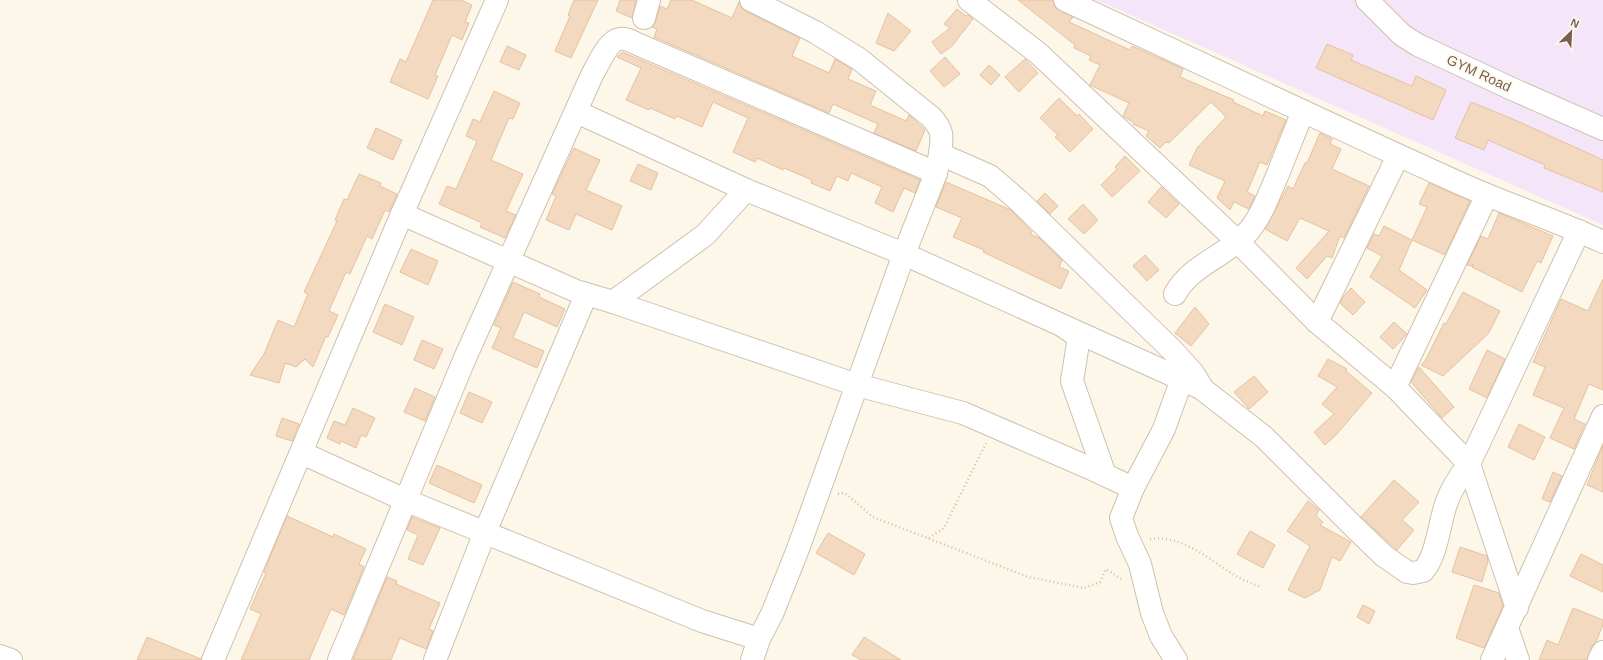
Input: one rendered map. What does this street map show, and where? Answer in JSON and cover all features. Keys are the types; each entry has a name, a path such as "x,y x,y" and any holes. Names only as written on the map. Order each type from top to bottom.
{"street":[{"path":"213,660 402,214 497,0"},
{"path":"751,0 815,32 859,59 931,117 938,124 942,136 938,164 798,549 752,660"},
{"path":"969,0 1038,53 1238,242 1317,322 1395,386 1469,464 1517,608"},
{"path":"1065,0 1398,156 1487,195 1580,231 1603,242"},
{"name":"GYM Road","path":"1367,0 1402,35 1418,45 1603,129"},
{"path":"339,660 466,358 577,112 592,75 610,44 616,40 625,39 770,100 938,164 990,176 1019,201 1172,350 1193,373 1202,388"},
{"path":"1175,294 1179,286 1194,271 1238,242 1250,230 1272,188 1303,111"},
{"path":"577,112 746,190 904,254 1202,388 1264,437 1354,528 1384,556 1407,572 1420,573 1431,560 1452,490 1469,464 1580,231"},
{"path":"1317,322 1398,156"},
{"path":"613,302 705,235 746,190"},
{"path":"1395,386 1487,195"},
{"path":"402,214 586,295 613,302 857,385 963,413 1133,488"},
{"path":"435,660 485,532 586,295"},
{"path":"1060,324 1079,337 1072,381 1099,472 1114,496 1140,564 1152,613 1161,636 1176,660"},
{"path":"1122,518 1133,488 1164,429 1182,379"},
{"path":"1492,660 1517,608 1603,416"},
{"path":"302,453 405,500 702,620 759,640"},
{"path":"1507,628 1518,660"},
{"path":"1600,660 1603,652"},
{"path":"0,656 11,660"}],"path":[{"path":"929,538 944,528 994,426"},
{"path":"817,497 845,493 873,517 1028,577 1084,588 1100,582 1106,569 1128,583"},
{"path":"1130,541 1158,538 1186,544 1239,578 1261,587"}],"shaded area":[{"path":"1097,0 1603,0 1603,225"}],"building":[{"path":"433,0 461,0 472,5 465,22 469,23 462,40 452,35 435,75 438,76 428,99 390,82 400,59 406,62"},
{"path":"574,0 598,0 571,58 555,51 570,16 568,15"},
{"path":"620,0 636,0 632,18 616,11"},
{"path":"671,0 692,0 732,18 739,2 745,11 800,38 792,56 829,73 835,59 852,69 848,79 876,91 870,105 906,121 909,115 925,130 916,151 874,133 878,124 833,104 829,113 654,37 657,29 652,27 656,21 660,6 667,9"},
{"path":"1018,0 1053,0 1055,7 1073,17 1069,22 1130,50 1132,46 1183,69 1180,77 1234,100 1233,102 1263,116 1265,111 1286,120 1267,165 1260,162 1247,192 1255,196 1249,209 1234,202 1230,210 1217,198 1225,181 1189,165 1197,148 1226,117 1211,102 1169,143 1166,142 1160,148 1146,136 1149,131 1133,124 1134,123 1123,116 1129,103 1090,85 1100,65 1089,60 1091,56 1074,48 1075,45"},
{"path":"957,9 973,19 952,46 941,54 932,42 950,28 944,24"},
{"path":"888,13 911,31 894,51 876,43"},
{"path":"1327,44 1353,55 1351,60 1412,86 1416,76 1446,90 1433,120 1316,68"},
{"path":"507,46 526,55 519,70 500,62"},
{"path":"622,52 920,180 915,193 904,188 893,212 875,203 882,187 851,173 848,181 837,176 830,191 811,183 812,180 784,168 783,170 757,158 755,162 733,152 748,118 713,102 702,127 677,116 675,119 650,108 649,110 626,100 641,68 617,57"},
{"path":"945,57 960,74 944,87 930,71"},
{"path":"1025,59 1038,73 1019,92 1005,77"},
{"path":"989,65 1000,75 991,85 980,75"},
{"path":"494,91 520,103 513,119 509,118 491,160 523,174 506,211 516,215 505,238 480,227 482,223 439,204 447,186 456,189 477,141 466,136 473,119 480,122"},
{"path":"1059,98 1077,116 1079,114 1093,129 1070,152 1055,137 1058,135 1040,118"},
{"path":"1471,102 1515,120 1603,160 1603,192 1544,168 1545,165 1488,140 1484,150 1455,138"},
{"path":"376,128 402,140 393,160 367,148"},
{"path":"1320,133 1332,139 1330,144 1341,149 1332,169 1369,186 1344,238 1340,236 1332,258 1327,256 1307,279 1296,268 1329,231 1300,218 1287,241 1265,229 1288,186 1293,189 1305,163 1307,163"},
{"path":"574,148 600,160 586,190 622,206 612,230 576,214 569,230 546,220 556,196 552,194"},
{"path":"1125,156 1140,171 1112,197 1101,185 1117,169 1115,167"},
{"path":"638,164 658,173 651,190 630,181"},
{"path":"359,174 381,183 380,186 397,194 389,212 385,210 372,239 367,236 350,274 346,272 329,311 338,315 328,337 326,336 313,367 305,359 296,367 285,363 279,383 250,375 264,354 278,320 294,327 308,294 304,292 337,221 335,220 344,199 347,200"},
{"path":"946,182 1011,210 1032,232 1030,234 1039,238 1062,260 1059,267 1069,271 1061,289 983,252 984,250 953,237 962,218 936,207"},
{"path":"1429,183 1470,201 1445,255 1412,240 1427,207 1419,204"},
{"path":"1161,187 1179,204 1166,218 1148,202"},
{"path":"1045,193 1058,206 1050,214 1037,201"},
{"path":"1083,204 1098,220 1084,234 1068,219"},
{"path":"1499,213 1553,236 1541,263 1537,261 1522,292 1472,267 1473,264 1471,266 1467,265 1481,236 1488,239"},
{"path":"1384,226 1412,240 1399,270 1427,290 1415,308 1370,277 1382,256 1367,248 1374,234 1379,236"},
{"path":"411,249 438,261 428,285 400,272"},
{"path":"1145,255 1159,270 1147,281 1133,266"},
{"path":"1603,279 1603,390 1589,384 1574,419 1585,424 1574,449 1550,438 1564,408 1533,395 1545,367 1533,362 1561,299 1588,311"},
{"path":"513,282 540,294 539,297 565,309 557,327 524,312 513,338 544,351 537,368 492,348 501,328 494,325"},
{"path":"1351,288 1365,302 1353,315 1340,303"},
{"path":"1463,292 1500,311 1488,334 1443,376 1421,365 1425,361 1444,323 1446,324"},
{"path":"385,304 414,317 402,345 373,332"},
{"path":"1195,307 1209,324 1191,346 1175,333"},
{"path":"1394,322 1407,334 1393,349 1380,337"},
{"path":"422,340 443,349 434,369 414,360"},
{"path":"1487,350 1505,359 1487,398 1469,389"},
{"path":"1328,359 1347,369 1346,371 1372,393 1336,435 1325,445 1314,432 1334,414 1322,404 1337,387 1318,376"},
{"path":"1419,367 1454,407 1442,418 1411,382"},
{"path":"1254,376 1268,392 1249,409 1234,392"},
{"path":"415,388 435,397 425,421 404,412"},
{"path":"469,392 492,402 482,423 460,413"},
{"path":"353,408 375,418 366,437 361,435 356,448 341,441 340,444 327,438 334,421 345,425"},
{"path":"282,418 299,424 292,441 276,436"},
{"path":"1519,424 1545,437 1534,460 1508,447"},
{"path":"1603,446 1603,492 1587,485"},
{"path":"437,465 482,485 474,503 429,483"},
{"path":"1553,472 1562,476 1550,502 1542,499"},
{"path":"1394,480 1419,502 1402,520 1414,530 1397,550 1361,517"},
{"path":"1308,501 1319,510 1316,516 1323,522 1320,525 1351,542 1340,561 1332,557 1320,590 1305,598 1288,590 1310,546 1287,531"},
{"path":"287,516 333,537 334,534 366,549 359,564 364,567 344,615 331,609 309,660 241,660 261,614 250,609 266,573 264,572"},
{"path":"412,517 440,528 423,565 408,559 418,535 407,530"},
{"path":"1250,531 1275,545 1263,568 1237,554"},
{"path":"828,533 865,554 854,575 816,553"},
{"path":"1460,547 1487,556 1488,561 1482,582 1452,572"},
{"path":"1581,554 1603,565 1603,592 1570,576"},
{"path":"387,577 397,581 396,584 440,603 429,629 433,631 426,649 400,638 391,660 353,660"},
{"path":"1474,585 1499,593 1503,606 1484,648 1456,638"},
{"path":"1363,605 1375,611 1369,624 1357,617"},
{"path":"1573,608 1603,620 1603,625 1596,642 1592,646 1587,660 1539,660 1547,640 1558,645"},
{"path":"147,637 201,659 201,660 137,660"},
{"path":"864,637 901,660 861,660 852,655"}]}
